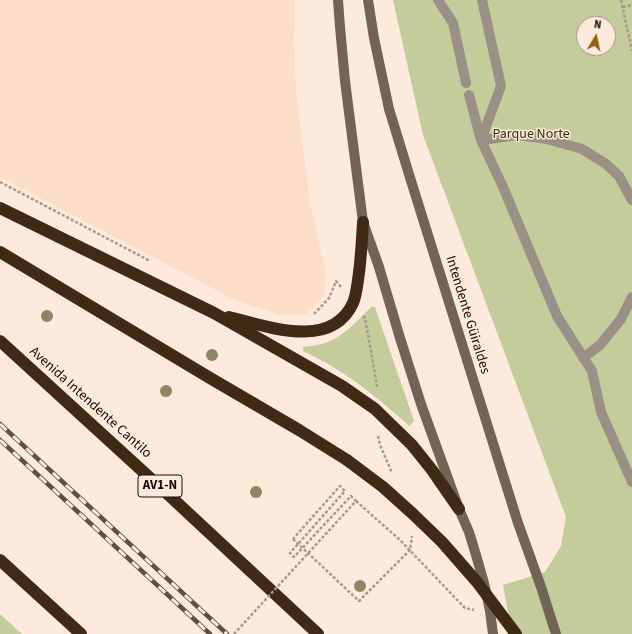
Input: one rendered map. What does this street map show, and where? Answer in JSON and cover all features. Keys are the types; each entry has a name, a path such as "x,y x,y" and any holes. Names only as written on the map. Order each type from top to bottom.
{"highway":[{"path":"0,208 214,313 342,386 375,409 412,445 432,470 458,509"},
{"path":"214,313 278,329 301,332 317,331 332,326 342,319 353,303 359,271 363,222"},
{"path":"0,252 347,460 383,487 442,542 477,582 516,634"},
{"name":"Avenida Intendente Cantilo","path":"0,341 318,634"},
{"path":"0,560 81,634"}],"main road":[{"path":"338,0 345,81 363,222 379,267 421,404 458,509 469,532 487,597 494,634"},
{"name":"Intendente Güiraldes","path":"368,0 374,38 389,109 518,523 556,634"}],"lane":[{"path":"438,0 453,23 466,83"},
{"path":"481,140 501,86 482,0"},
{"path":"469,95 481,140 503,187 557,316 592,371 601,412 632,482"},
{"path":"481,140 518,135 547,139 582,150 606,164 618,176 632,200"},
{"path":"583,358 600,345 622,319 632,297"}],"path":[{"path":"621,0 632,51"},
{"path":"623,7 632,5"},
{"path":"0,182 155,264"},
{"path":"309,319 329,298 336,281 365,318 377,386 375,409 376,424 380,445 393,476"},
{"path":"410,530 412,537 410,550 359,601 294,539 340,486 345,491 290,553 294,557 351,496 400,540 410,550 465,608 479,610"},
{"path":"234,634 358,502"}],"shaded area":[{"path":"0,0 295,0 294,40 296,92 310,203 326,272 325,294 306,314 280,315 237,301 0,177"}],"green space":[{"name":"Parque Norte","path":"393,0 632,0 632,634 512,634 503,585 545,572 561,546 566,517 423,135"},
{"path":"371,307 375,307 414,421 409,426 363,387 326,363 303,351 303,347 325,343 334,339 351,327"},
{"path":"0,614 22,634 0,634"}],"railway":[{"path":"0,424 227,634"},
{"path":"0,440 210,634"}]}
